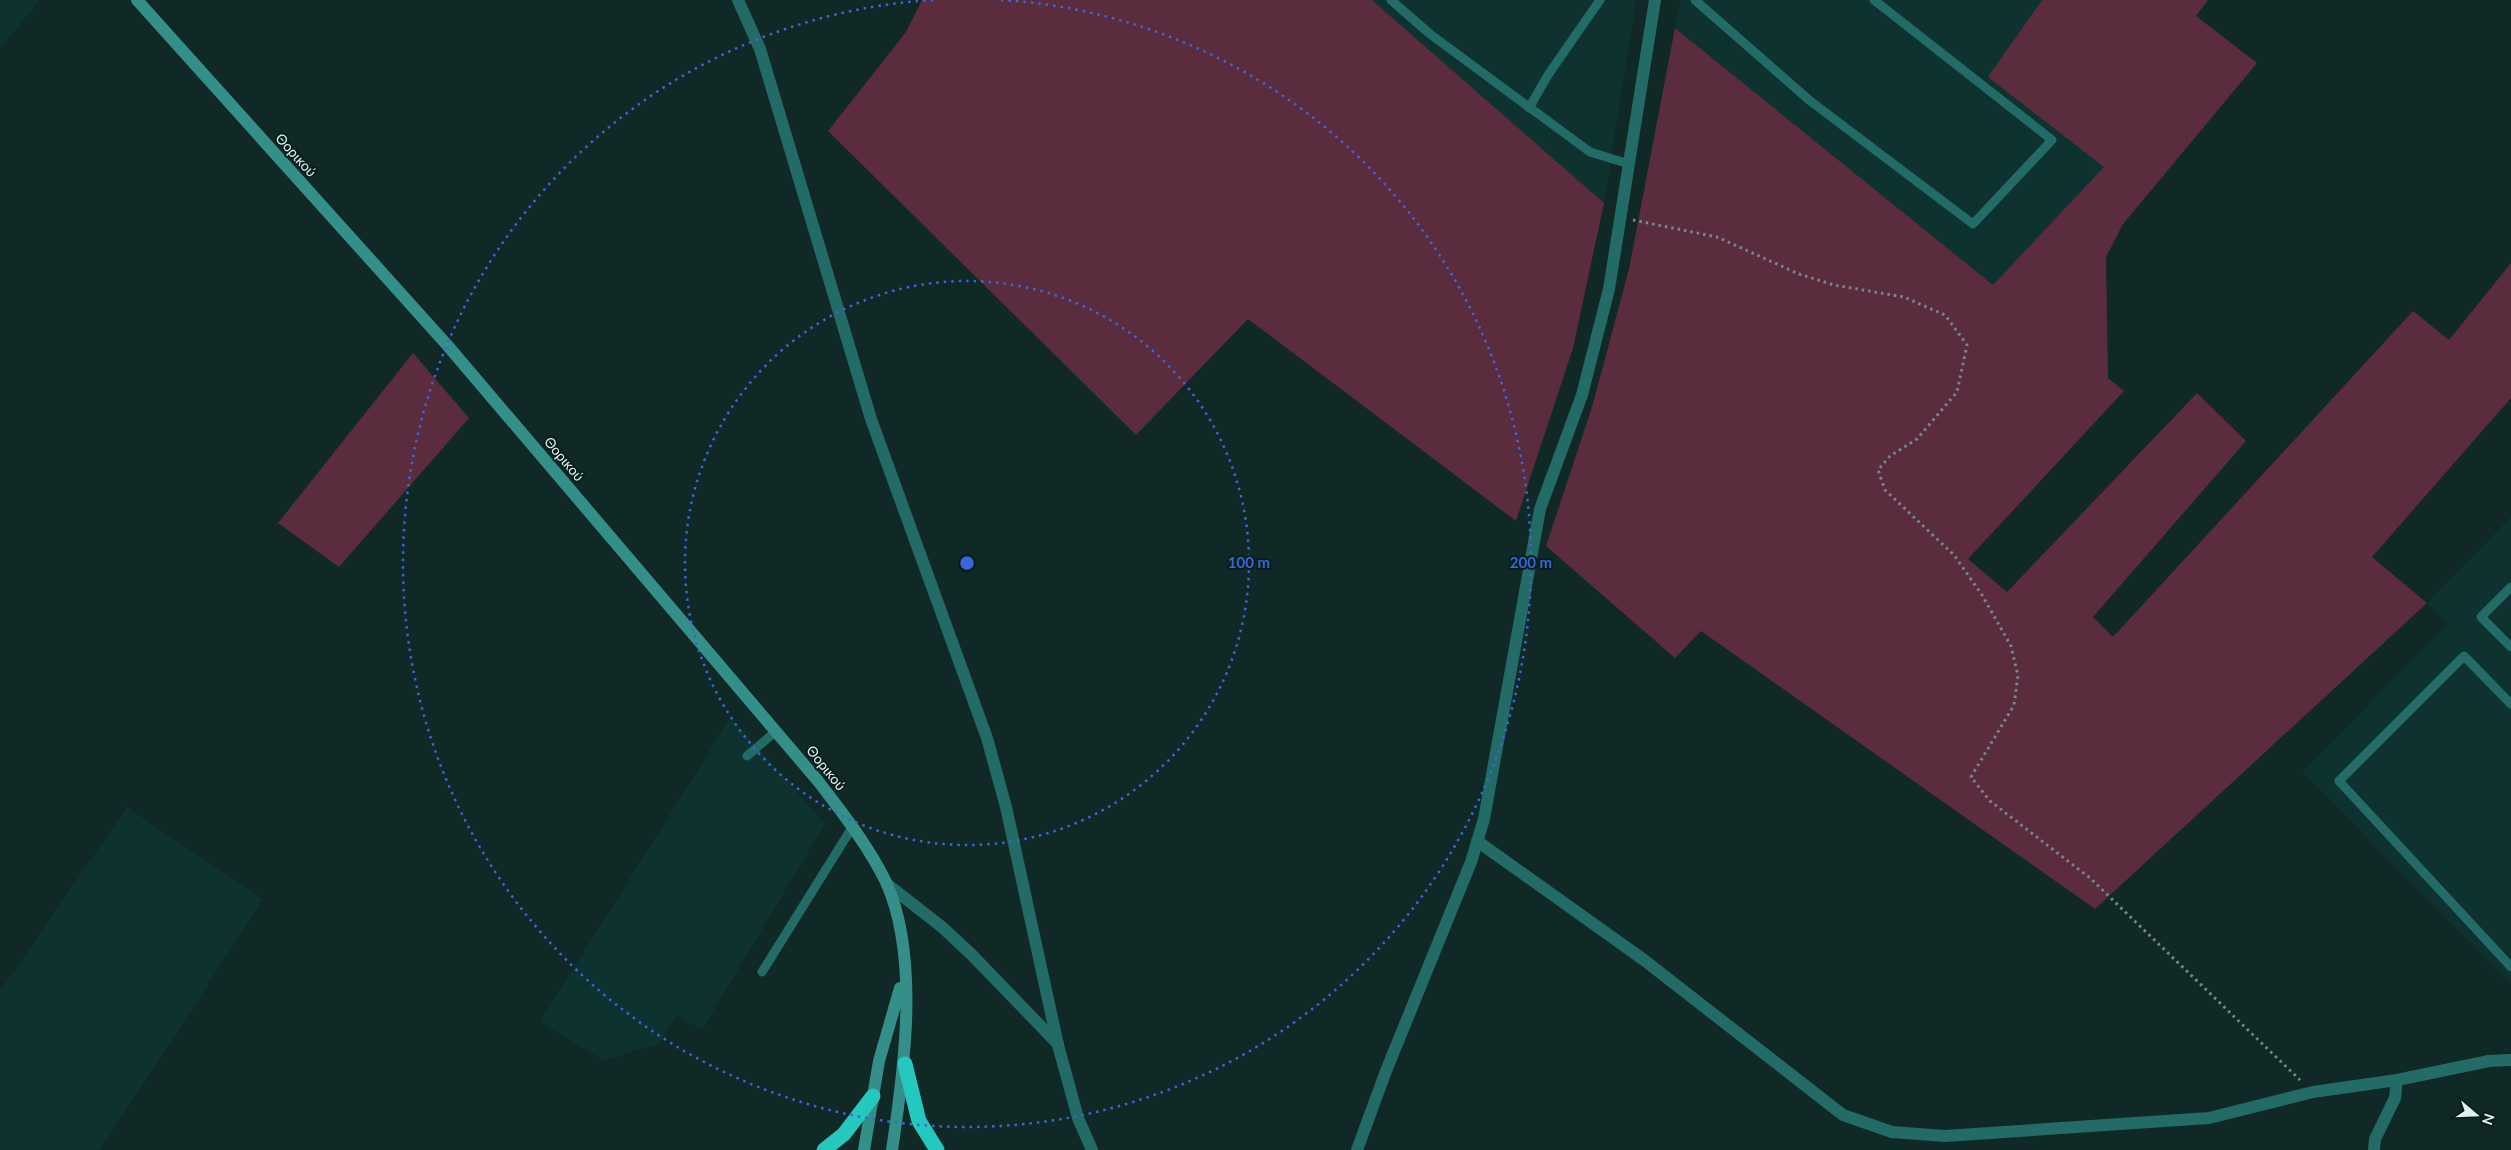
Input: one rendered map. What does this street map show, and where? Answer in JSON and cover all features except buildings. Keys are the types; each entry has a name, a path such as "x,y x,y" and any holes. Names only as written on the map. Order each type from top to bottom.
{"highway":[{"path":"904,1064 919,1121 937,1150"},
{"path":"824,1150 844,1134 873,1096"}],"main road":[{"name":"Θορικού","path":"137,0 448,346 776,731 853,826 870,852 886,884 900,924 905,974 904,1064 892,1150"},
{"name":"Θορικού","path":"864,1150 879,1061 905,974"}],"street":[{"path":"738,0 760,49 870,420 987,738 1006,807 1058,1045 1078,1118 1092,1150"},
{"path":"1357,1150 1386,1071 1471,862 1484,819 1540,508 1582,395 1609,289 1656,0"},
{"path":"1478,841 1644,960 1843,1115 1892,1132 1945,1136 2209,1118 2314,1092 2397,1080 2489,1061 2511,1060"},
{"path":"886,884 942,927 971,954 1058,1045"},
{"path":"2374,1150 2375,1139 2395,1098 2397,1080"}],"lane":[{"path":"1391,0 1430,34 1590,152 1629,164"},
{"path":"1529,108 1548,75 1600,0"},
{"path":"1695,0 1809,100 1973,224 2052,140 1874,0"},
{"path":"2511,587 2481,617 2511,647"},
{"path":"2511,704 2464,656 2339,781 2511,967"},
{"path":"747,756 776,731"},
{"path":"762,972 853,826"}],"path":[{"path":"1620,218 1717,237 1799,274 1834,285 1904,296 1945,315 1966,346 1957,392 1917,439 1890,456 1878,470 1885,490 1954,555 1982,595 2011,646 2018,676 2014,705 1971,777 1990,801 2090,878 2314,1092"}],"shaded area":[{"path":"0,0 40,0 0,48"},
{"path":"922,0 1372,0 1604,203 1573,348 1516,521 1248,319 1136,435 828,131 906,32"},
{"path":"1372,0 1636,0 1604,203"},
{"path":"1680,0 2042,0 1989,77 2105,167 1993,285 1675,28"},
{"path":"2042,0 2208,0 2196,16 2257,63 2123,224 2106,257 2108,378 2124,391 1968,559 2007,592 2197,393 2246,441 2093,617 2113,637 2413,311 2449,340 2511,263 2511,398 2372,557 2427,603 2095,909 1701,631 1675,658 1546,546 1592,407 1629,269 1675,28 1993,285 2104,167 1988,77"},
{"path":"413,353 469,418 339,567 278,523"},
{"path":"2511,517 2511,984 2302,772 2448,624 2427,603"},
{"path":"731,717 825,824 702,1030 677,1015 660,1043 605,1061 540,1022"},
{"path":"127,807 263,900 100,1150 0,1150 0,991"}]}
